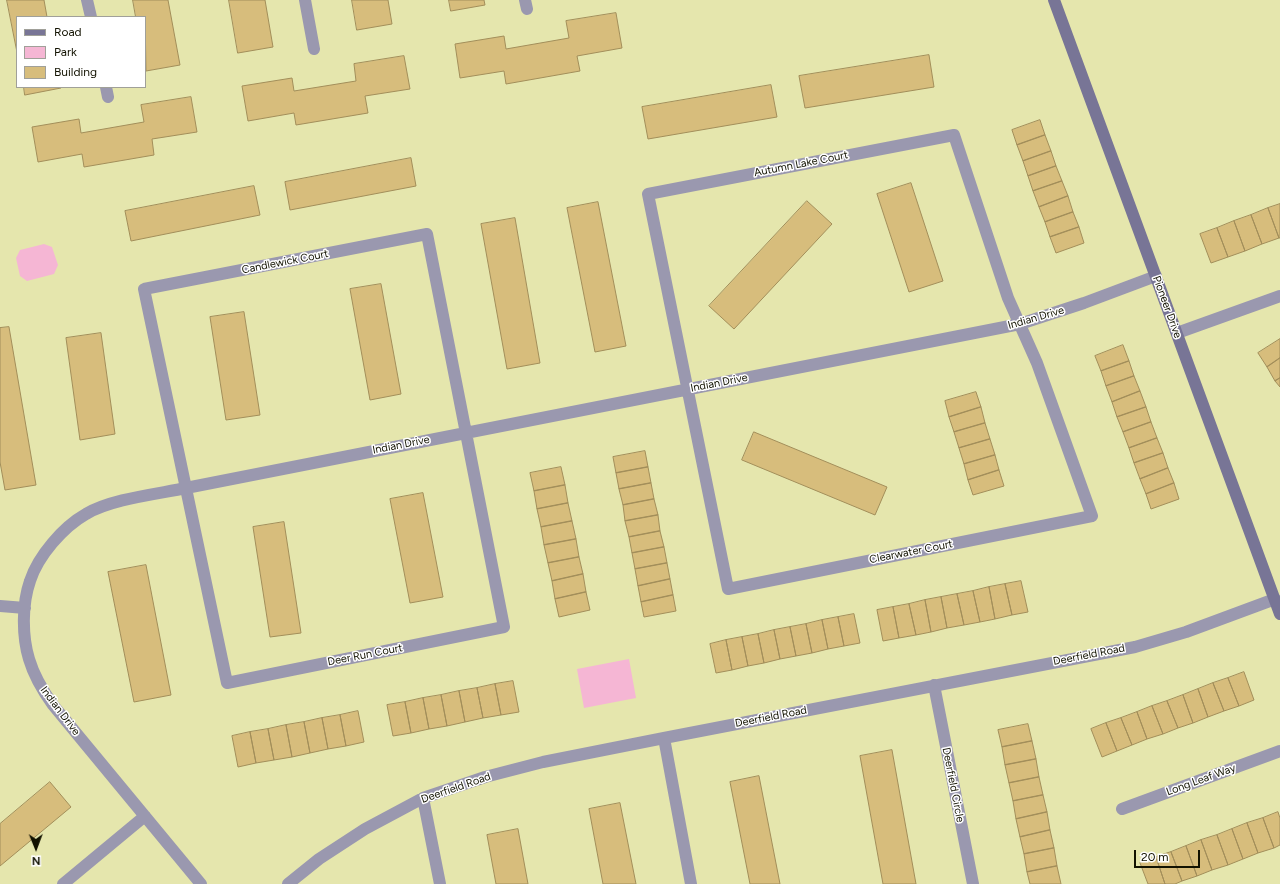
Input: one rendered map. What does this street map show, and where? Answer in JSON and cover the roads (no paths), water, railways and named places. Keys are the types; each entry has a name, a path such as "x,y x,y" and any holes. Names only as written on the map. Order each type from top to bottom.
{"street":[{"path":"87,0 91,16"},
{"path":"305,0 314,49"},
{"name":"Pioneer Drive","path":"1054,0 1280,614"},
{"name":"Autumn Lake Court","path":"688,389 648,194 954,135 1008,298 1020,324"},
{"name":"Candlewick Court","path":"186,488 144,289 427,234 465,432"},
{"name":"Indian Drive","path":"201,884 53,705 38,683 29,659 24,634 25,608 30,581 43,554 64,531 86,514 112,503 465,432 1020,324 1084,303 1156,276"},
{"path":"1177,333 1280,296"},
{"name":"Clearwater Court","path":"688,389 728,589 1092,516 1037,363 1020,324"},
{"name":"Deer Run Court","path":"186,488 227,683 504,627 465,432"},
{"name":"Deerfield Road","path":"288,884 320,859 365,829 423,798 484,777 535,764 664,738 1135,646 1186,632 1275,599"},
{"path":"0,606 25,608"},
{"name":"Deerfield Circle","path":"934,685 973,884"},
{"path":"664,738 691,884"},
{"name":"Long Leaf Way","path":"1122,809 1280,751"},
{"path":"423,798 440,884"},
{"path":"63,884 145,816"}]}
